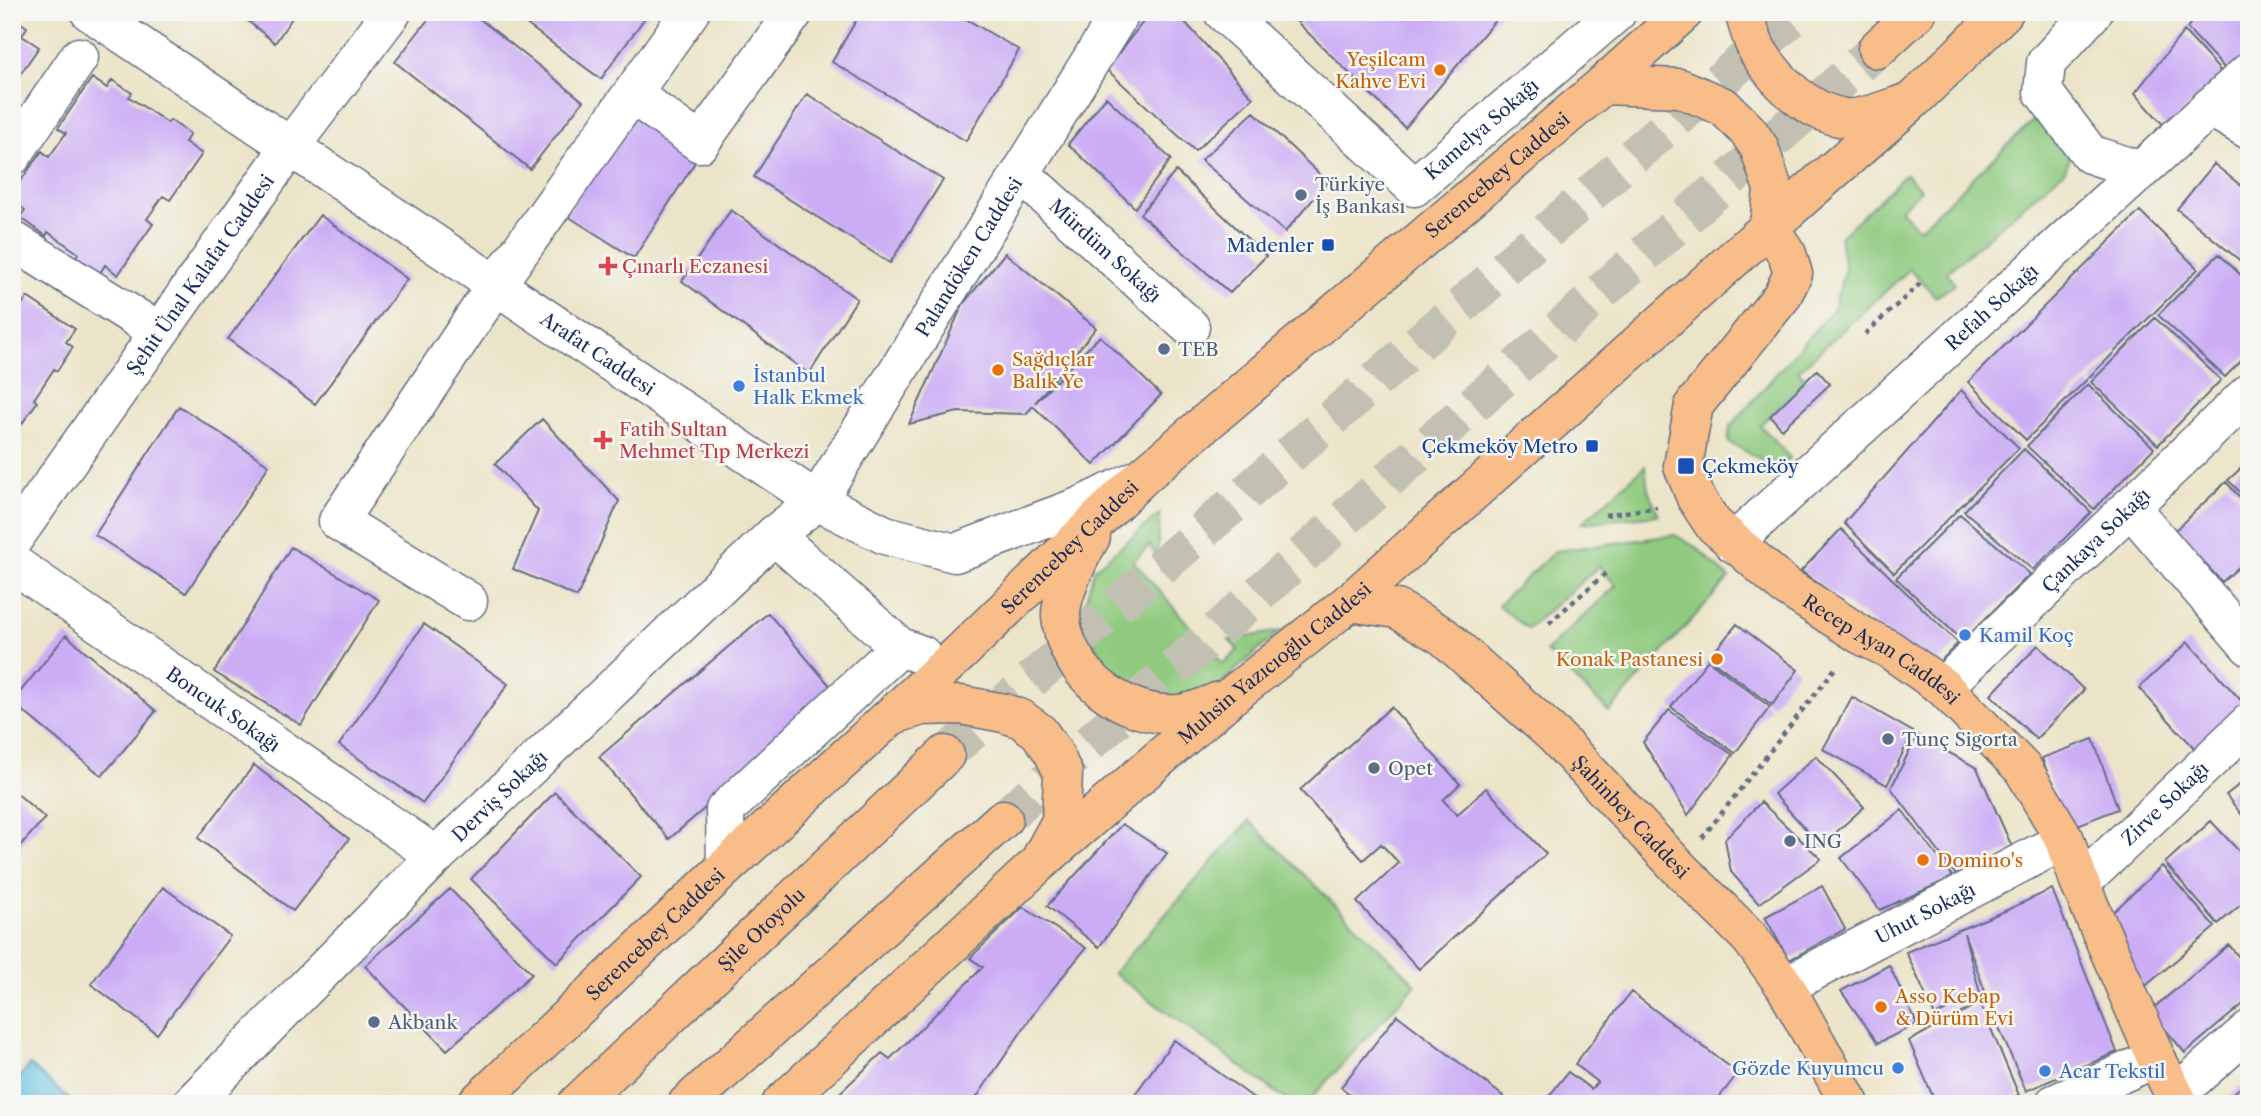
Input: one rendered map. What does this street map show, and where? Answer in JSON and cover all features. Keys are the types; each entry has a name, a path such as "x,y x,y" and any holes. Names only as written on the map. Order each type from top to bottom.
{"main road":[{"name":"Serencebey Caddesi","path":"477,1104 726,867 947,665 1142,477 1603,85 1684,12"},
{"path":"1744,12 1758,52 1783,83 1815,109 1847,119 1884,111 1912,101"},
{"path":"1877,49 1917,12"},
{"name":"Muhsin Yazıcıoğlu Caddesi","path":"781,1104 1038,864 1230,697 1350,602 1912,101 2004,12"},
{"path":"1603,85 1680,88 1724,107 1748,131 1759,147 1773,189 1769,227"},
{"name":"Recep Ayan Caddesi","path":"1769,227 1787,254 1793,274 1782,296 1694,405 1683,466 1696,498 1713,524 1784,586 1861,635 1889,649 1943,687 2023,769 2064,840 2080,884 2156,1058 2177,1099"},
{"path":"1106,511 1082,552 1070,580 1061,616 1071,655 1091,679 1113,697 1139,710 1178,714 1230,697"},
{"name":"Şahinbey Caddesi","path":"1350,602 1397,609 1443,636 1554,735 1679,868 1750,938 1785,986 1850,1104"},
{"path":"892,715 922,706 961,705 1004,713 1021,719 1039,732 1063,773 1061,821 1038,864"},
{"name":"Şile Otoyolu","path":"577,1104 945,755"},
{"path":"687,1104 1003,819"}],"street":[{"name":"Arafat Caddesi","path":"90,12 817,501 885,536 955,553 1081,506 1142,477"},
{"name":"Şehit Ünal Kalafat Caddesi","path":"12,541 290,146 392,12"},
{"path":"468,601 338,521 496,285 690,12"},
{"path":"632,94 700,143 794,12"},
{"name":"Palandöken Caddesi","path":"817,501 1121,12"},
{"name":"Kamelya Sokağı","path":"1223,12 1413,187 1617,12"},
{"path":"2094,12 2046,63 2043,92 2090,154 2141,171"},
{"path":"12,156 79,57"},
{"name":"Refah Sokağı","path":"1733,543 2249,72"},
{"path":"2210,107 2249,130"},
{"name":"Mürdüm Sokağı","path":"1021,174 1190,327"},
{"path":"12,240 159,332"},
{"name":"Çankaya Sokağı","path":"1943,687 2249,393"},
{"name":"Derviş Sokağı","path":"191,1104 436,856 774,535 817,501"},
{"path":"2130,507 2249,646"},
{"path":"774,535 900,647 947,665"},
{"name":"Boncuk Sokağı","path":"12,563 436,856"},
{"path":"726,867 725,810 900,647"},
{"name":"Zirve Sokağı","path":"2080,884 2249,723"},
{"name":"Uhut Sokağı","path":"1785,986 2064,840"},
{"path":"2177,1099 2249,1030"},
{"path":"2054,1104 2156,1058"}],"path":[{"path":"1864,334 1922,282"},
{"path":"1605,515 1669,506"},
{"path":"1549,623 1606,573"},
{"path":"1679,868 1861,635"}],"green space":[{"path":"2038,116 2071,156 2065,170 1946,273 1955,284 1936,297 1910,269 1798,371 1807,381 1760,425 1790,458 1779,469 1728,442 1730,427 1834,308 1845,268 1840,237 1906,174 1921,190 1900,210 1919,229"},
{"path":"1645,466 1648,490 1659,515 1582,523"},
{"path":"1160,514 1157,559 1150,545 1133,561 1223,664 1238,650 1229,640 1280,631 1212,691 1173,698 1132,691 1115,677 1098,654 1082,615 1094,569"},
{"path":"1675,535 1696,547 1729,578 1609,712 1546,651 1616,586 1599,566 1528,629 1498,605 1555,551"},
{"path":"1249,821 1416,984 1306,1104 1292,1104 1113,973"}],"water":[{"path":"30,1065 75,1104 12,1104 12,1085"}],"building":[{"path":"237,12 296,12 275,43"},
{"path":"434,12 471,12 583,101 530,169 395,62"},
{"path":"510,12 649,12 601,79"},
{"path":"861,12 954,12 1019,50 966,141 832,62"},
{"path":"1151,12 1176,12 1253,98 1195,151 1106,69"},
{"path":"1287,12 1502,12 1405,128"},
{"path":"2199,12 2249,12 2249,55 2229,73 2187,28"},
{"path":"12,17 27,27 22,36 39,47 12,86"},
{"path":"2184,31 2225,76 2166,128 2135,93"},
{"path":"92,78 107,88 112,80 132,93 129,97 190,134 185,142 202,154 170,200 163,196 147,219 153,224 118,275 105,265 100,273 76,257 78,253 48,232 46,236 20,217 25,210 12,201 12,193 42,151 49,157 66,133 58,128"},
{"path":"807,94 943,180 890,263 754,177"},
{"path":"1106,97 1171,159 1135,208 1068,144"},
{"path":"1254,112 1328,182 1285,232 1201,160"},
{"path":"631,113 699,156 634,258 566,215"},
{"path":"2214,164 2249,192 2249,268 2177,209"},
{"path":"1176,171 1266,256 1230,293 1140,214"},
{"path":"731,210 857,299 809,374 682,281"},
{"path":"2140,211 2198,269 2026,440 1968,382"},
{"path":"320,215 407,279 315,404 228,339"},
{"name":"Sağdıçlar Balık Ye","path":"1005,253 1096,328 1035,403 1100,336 1161,395 1094,465 1033,406 1026,414 958,412 909,424 963,304"},
{"path":"2219,254 2249,283 2249,353 2225,377 2158,315"},
{"path":"12,296 23,303 27,297 75,329 66,342 73,347 34,399 37,402 19,428 12,424"},
{"path":"2155,318 2221,380 2158,445 2091,382"},
{"path":"1817,370 1830,384 1782,429 1770,416"},
{"path":"2088,384 2154,448 2094,509 2027,446"},
{"path":"1961,390 2019,448 1894,573 1844,523"},
{"path":"179,406 269,465 186,593 95,535"},
{"path":"542,419 619,501 577,597 513,569 538,511 495,464"},
{"path":"2024,449 2091,512 2033,570 1964,511"},
{"path":"2249,461 2249,501 2228,480"},
{"path":"2226,482 2249,507 2249,558 2222,582 2174,531"},
{"path":"1960,514 2030,574 1963,641 1896,578"},
{"path":"1841,529 1958,643 1934,668 1801,571"},
{"path":"291,547 379,600 301,725 214,672"},
{"path":"768,613 837,694 669,839 599,757"},
{"path":"424,624 508,684 423,803 339,745"},
{"path":"1737,624 1798,670 1772,705 1709,658"},
{"path":"66,635 156,711 102,776 12,702"},
{"path":"2188,642 2247,707 2198,752 2139,688"},
{"path":"2038,645 2084,690 2036,739 1991,695"},
{"path":"1708,660 1770,707 1735,753 1671,707"},
{"path":"1852,697 1913,732 1887,785 1823,749"},
{"path":"1391,707 1460,784 1443,800 1457,815 1486,788 1546,854 1419,969 1357,902 1399,863 1381,844 1363,860 1300,790"},
{"path":"1669,710 1733,755 1688,815 1643,742"},
{"path":"1917,735 1977,768 2013,849 1956,875 1891,788"},
{"path":"2093,739 2118,809 2068,829 2042,758"},
{"path":"1816,756 1864,807 1821,846 1774,794"},
{"path":"254,765 349,839 293,911 198,838"},
{"path":"2249,777 2249,824 2226,795"},
{"path":"12,789 45,818 12,855"},
{"path":"555,792 641,877 557,963 471,879"},
{"path":"1761,802 1821,859 1759,904 1731,872 1725,839"},
{"path":"1902,810 1953,877 1880,910 1841,858"},
{"path":"2211,821 2249,862 2249,898 2218,924 2165,863"},
{"path":"1122,824 1167,853 1099,947 1047,906"},
{"path":"2162,866 2215,927 2141,990 2111,914"},
{"path":"1822,886 1845,929 1789,960 1765,917"},
{"path":"163,887 230,936 157,1034 91,984"},
{"path":"450,889 532,974 447,1050 365,966"},
{"path":"2052,889 2117,1052 2026,1091 1993,1014 1964,933 1980,993 1935,1016 1906,952"},
{"path":"1023,907 1086,948 1041,1003 972,1104 828,1104 882,1053 890,1059 983,967 970,958"},
{"path":"2229,945 2249,969 2249,999 2185,1053 2150,1011"},
{"name":"Asso Kebap & Dürüm Evi","path":"1889,965 1917,1024 1878,1043 1841,991"},
{"path":"1631,992 1738,1073 1714,1104 1543,1104 1568,1072 1591,1089 1598,1082 1575,1064"},
{"path":"1980,1003 2019,1095 1999,1104 1936,1104 1909,1041"},
{"path":"1397,1015 1503,1096 1497,1104 1362,1104 1341,1087"},
{"path":"1174,1040 1262,1104 1128,1104"},
{"path":"2242,1086 2249,1093 2249,1104 2221,1104"}],"tunnel":[{"path":"945,755 1799,12"},
{"path":"1003,819 1877,49"}],"place":[{"name":"Yeşilcam Kahve Evi","path":"1440,70"},
{"name":"Türkiye İş Bankası","path":"1301,195"},
{"name":"Madenler","path":"1328,245"},
{"name":"Çınarlı Eczanesi","path":"608,266"},
{"name":"TEB","path":"1164,349"},
{"name":"Sağdıçlar Balık Ye","path":"998,370"},
{"name":"İstanbul Halk Ekmek","path":"739,386"},
{"name":"Fatih Sultan Mehmet Tıp Merkezi","path":"603,440"},
{"name":"Çekmeköy Metro","path":"1592,446"},
{"name":"Çekmeköy","path":"1686,466"},
{"name":"Kamil Koç","path":"1965,635"},
{"name":"Konak Pastanesi","path":"1717,659"},
{"name":"Tunç Sigorta","path":"1888,739"},
{"name":"Opet","path":"1374,768"},
{"name":"ING","path":"1790,841"},
{"name":"Domino's","path":"1923,860"},
{"name":"Asso Kebap & Dürüm Evi","path":"1881,1007"},
{"name":"Akbank","path":"374,1022"},
{"name":"Gözde Kuyumcu","path":"1898,1068"},
{"name":"Acar Tekstil","path":"2045,1071"}]}
